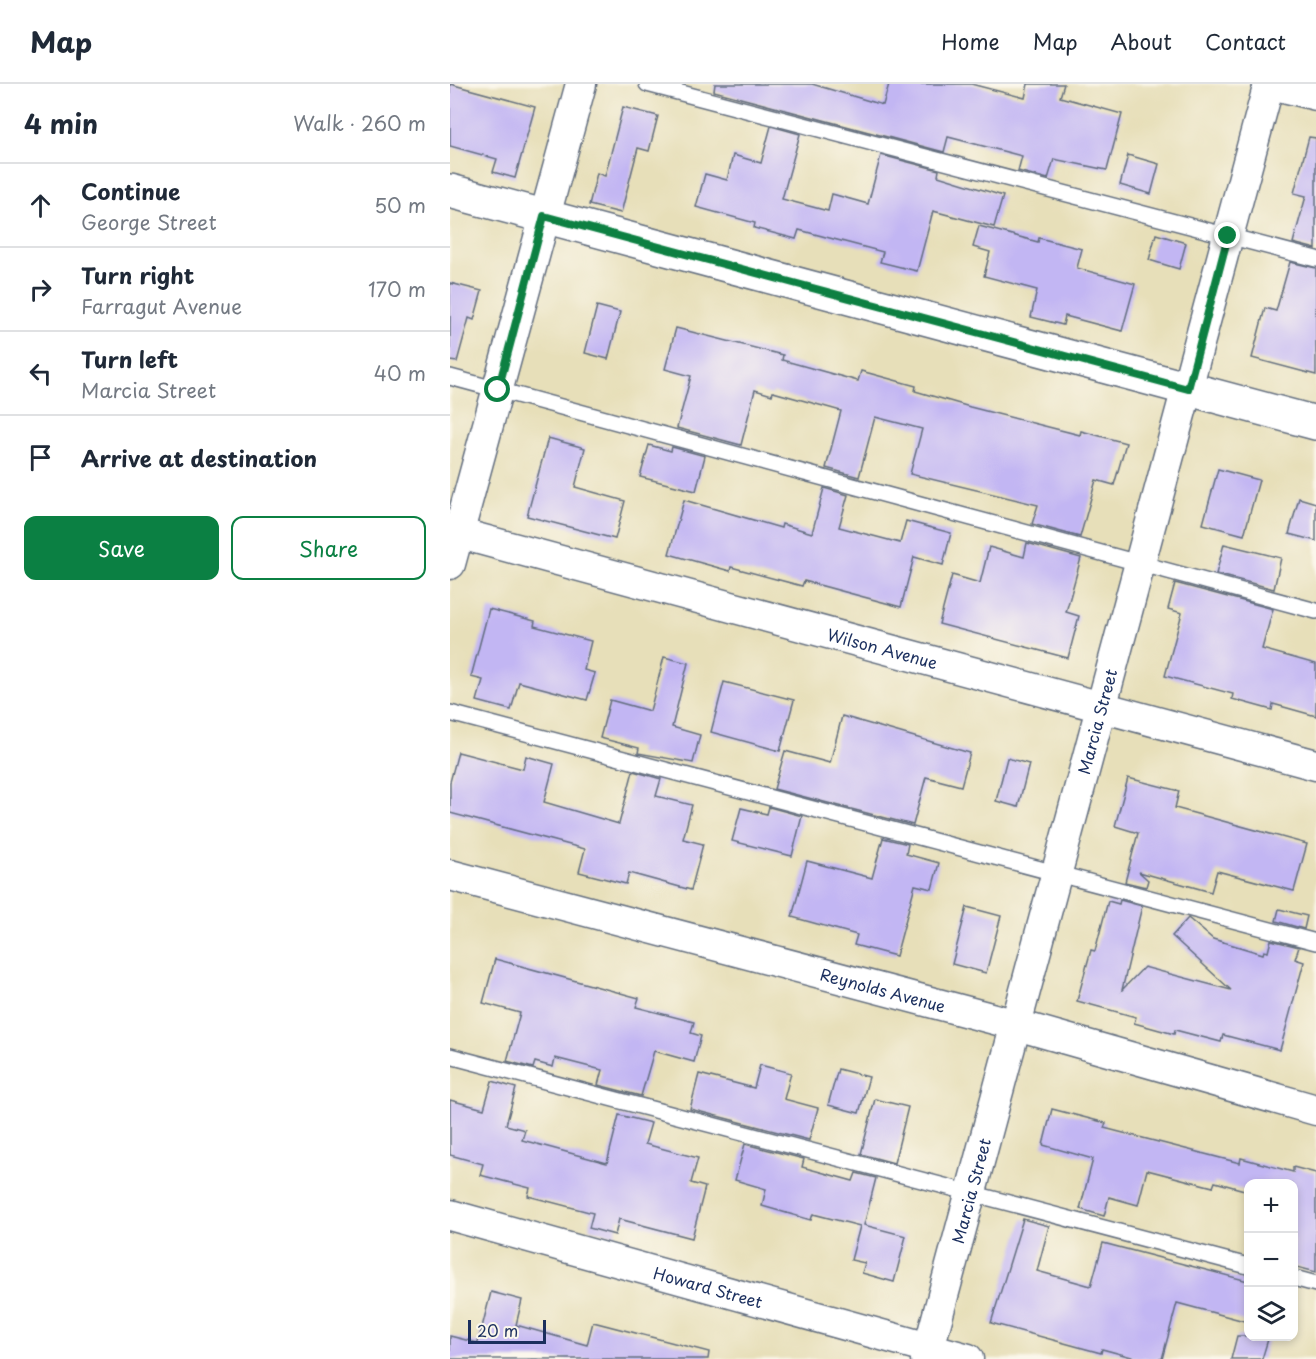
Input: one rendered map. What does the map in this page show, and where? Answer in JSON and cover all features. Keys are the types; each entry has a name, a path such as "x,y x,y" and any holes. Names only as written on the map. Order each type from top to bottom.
{"street":[{"path":"450,564 454,532 498,390 581,84"},
{"path":"1270,84 1316,95"},
{"name":"Marcia Street","path":"928,1354 1017,1025 1099,705 1188,389 1270,84"},
{"path":"450,191 1316,423"},
{"name":"Wilson Avenue","path":"454,532 1316,765"},
{"name":"Reynolds Avenue","path":"450,875 1017,1025 1316,1110"},
{"name":"Howard Street","path":"450,1215 928,1354 968,1359"}],"lane":[{"path":"647,84 1316,259"},
{"path":"450,377 1316,611"},
{"path":"450,714 1316,942"},
{"path":"450,1056 1244,1265"},
{"path":"1298,1279 1316,1284"}],"building":[{"path":"450,84 535,107 515,178 493,172 497,159 450,146"},
{"path":"715,84 812,84 883,105 889,84 971,84 1025,98 1028,84 1064,84 1060,97 1122,114 1107,170 1054,159 1048,179 1018,171 1022,156 948,137 944,152 714,91"},
{"path":"623,107 658,116 649,151 638,148 621,213 589,205 597,173 605,176"},
{"path":"771,126 800,134 782,199 828,211 832,194 868,204 881,155 939,170 938,176 1003,196 994,227 933,211 917,271 880,262 883,252 799,230 796,239 754,228 755,223 696,207 705,174 727,180 733,155 761,163"},
{"path":"1309,137 1316,138 1316,249 1293,243 1306,196 1294,193"},
{"path":"1128,155 1159,164 1151,194 1120,185"},
{"path":"979,226 1038,242 1039,238 1082,249 1077,268 1135,284 1122,331 1065,316 1063,325 1031,317 1037,290 984,276 990,252 973,247"},
{"path":"1156,234 1186,243 1179,269 1149,260"},
{"path":"1290,262 1316,268 1316,375 1252,358 1265,308 1276,311"},
{"path":"450,283 482,291 474,320 469,318 457,362 450,361"},
{"path":"597,306 620,312 608,359 585,353"},
{"path":"676,328 783,355 782,360 858,381 861,371 916,386 915,391 970,407 1080,435 1081,431 1126,443 1114,485 1096,480 1080,537 1032,524 1038,505 910,474 922,429 875,417 859,477 826,468 841,411 773,392 772,395 755,390 741,445 677,428 691,376 665,369"},
{"path":"548,438 585,448 575,487 625,501 615,539 527,516"},
{"path":"649,445 671,451 672,447 705,456 696,491 640,477"},
{"path":"1218,469 1259,480 1244,535 1203,524"},
{"path":"824,488 848,495 839,527 900,543 906,521 951,533 943,565 914,557 901,607 804,581 802,586 731,567 730,571 669,554 684,500 781,528 782,524 812,533"},
{"path":"1299,498 1316,503 1316,541 1289,534"},
{"path":"1027,543 1081,558 1066,612 1079,616 1068,658 939,624 952,575 980,583 989,547 1024,557"},
{"path":"1224,544 1281,558 1274,589 1216,574"},
{"path":"1175,583 1273,609 1262,649 1316,664 1316,716 1273,704 1272,710 1232,699 1233,694 1165,676 1182,613 1168,609"},
{"path":"489,609 535,621 534,626 591,641 584,670 595,673 587,700 519,682 511,710 477,701 483,680 471,677"},
{"path":"664,657 688,663 672,727 700,735 693,763 638,753 639,748 600,738 610,700 650,711"},
{"path":"724,682 794,700 780,751 711,732"},
{"path":"842,716 970,753 961,786 926,777 913,825 774,789 785,751 830,763"},
{"path":"458,752 523,769 526,756 554,764 544,802 619,824 633,771 661,779 656,796 692,805 683,839 703,844 691,890 629,873 626,884 579,872 585,849 450,813 450,782"},
{"path":"1007,758 1029,764 1018,807 996,801"},
{"path":"1128,778 1179,791 1175,808 1307,844 1294,891 1217,871 1211,892 1139,872 1148,880 1146,887 1125,882 1138,833 1115,826"},
{"path":"769,807 802,816 792,856 732,841 741,808 767,814"},
{"path":"883,838 908,844 906,854 939,863 932,889 915,885 896,956 854,945 857,935 792,917 807,861 872,878"},
{"path":"1120,900 1142,906 1122,990 1144,967 1231,990 1172,936 1188,918 1213,939 1263,954 1264,951 1268,952 1271,940 1299,947 1295,959 1304,962 1280,1050 1223,1035 1221,1042 1175,1030 1174,1034 1134,1023 1136,1017 1077,1001 1091,950 1095,951 1108,901 1119,904"},
{"path":"967,907 1001,916 986,973 952,964"},
{"path":"1279,909 1307,916 1304,929 1276,921"},
{"path":"495,959 639,998 636,1007 694,1022 691,1033 701,1036 694,1062 654,1051 641,1096 598,1085 602,1070 555,1058 553,1067 535,1062 533,1068 507,1061 520,1013 483,1003"},
{"path":"760,1065 791,1073 784,1099 818,1108 809,1140 690,1109 699,1074 754,1088"},
{"path":"838,1069 869,1077 859,1113 828,1105"},
{"path":"492,1081 516,1088 506,1125 525,1130 522,1140 607,1163 619,1115 651,1123 645,1144 698,1158 691,1183 705,1187 692,1238 619,1219 615,1235 589,1228 593,1213 528,1196 530,1188 480,1175 483,1164 450,1155 450,1100 484,1109"},
{"path":"875,1099 908,1107 894,1163 861,1154"},
{"path":"1052,1109 1106,1123 1104,1128 1240,1163 1241,1158 1293,1172 1293,1167 1316,1173 1316,1272 1298,1267 1298,1179 1244,1179 1244,1190 1215,1182 1213,1187 1147,1170 1138,1205 1109,1197 1104,1216 1080,1209 1093,1159 1043,1145"},
{"path":"745,1144 804,1159 802,1167 853,1181 856,1173 876,1178 864,1225 906,1236 894,1282 862,1273 865,1263 851,1260 860,1226 813,1214 811,1220 762,1206 766,1189 735,1180"},
{"path":"1023,1219 1049,1226 1037,1271 1091,1286 1103,1243 1244,1280 1244,1321 1177,1303 1162,1359 1139,1359 1102,1349 1101,1353 991,1323"},
{"path":"491,1292 522,1300 516,1325 587,1345 593,1322 709,1352 708,1359 450,1359 450,1336 478,1343"},
{"path":"1237,1336 1244,1336 1244,1341 1267,1341 1262,1359 1231,1359"}],"route":[{"path":"498,390 544,216 1188,389 1228,236"}]}
